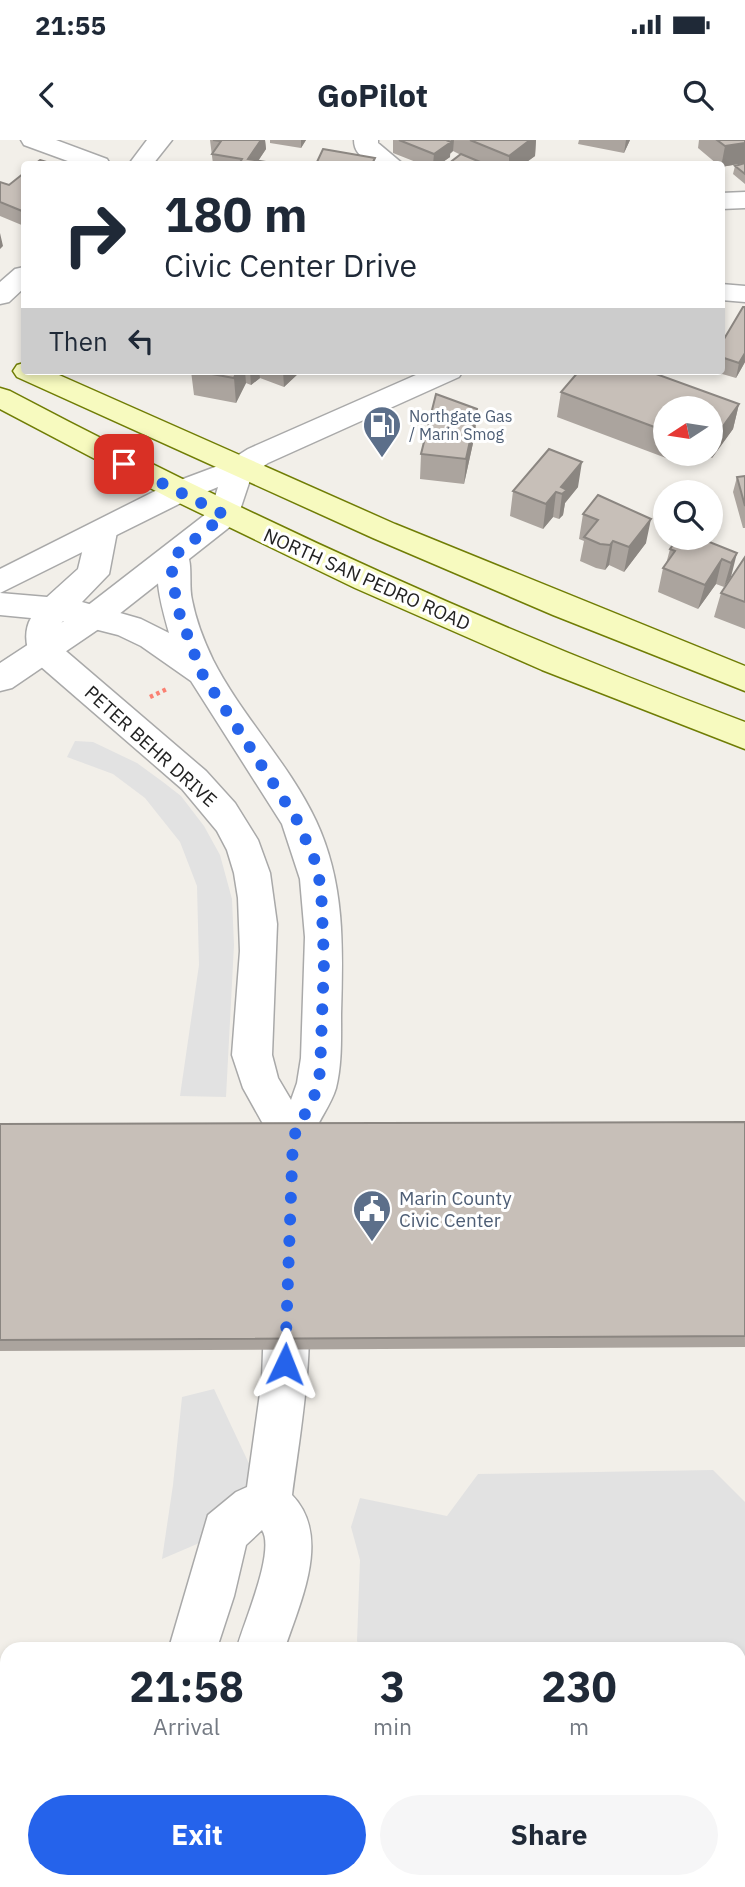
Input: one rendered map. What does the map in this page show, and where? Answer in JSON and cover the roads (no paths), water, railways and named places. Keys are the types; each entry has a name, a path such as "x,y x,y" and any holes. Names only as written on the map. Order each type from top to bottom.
{"main road":[{"path":"0,358 21,368"},
{"path":"37,375 239,468 586,615 745,679"},
{"name":"NORTH SAN PEDRO ROAD","path":"0,397 225,515 554,662 745,736"}],"street":[{"path":"33,140 90,161"},
{"path":"143,161 160,140"},
{"path":"366,140 366,146 387,161"},
{"path":"725,201 745,200"},
{"path":"0,296 21,278"},
{"path":"0,582 178,492 239,468 258,456 440,375"},
{"path":"0,679 98,614 225,515 239,468"},
{"path":"44,651 42,626 55,608 93,574 102,532"},
{"path":"174,556 172,572 177,607 201,672 297,820 314,858 321,887 324,962 320,1072 315,1094 293,1138 284,1379 268,1504"},
{"path":"0,604 98,614 133,628 201,672"},
{"name":"PETER BEHR DRIVE","path":"44,651 194,780 215,801 238,837 250,866 257,912 252,1055 256,1076 265,1095 293,1138"},
{"path":"195,1642 210,1596 225,1532 236,1519 252,1508 268,1504"},
{"path":"263,1642 288,1544 288,1530 280,1516 268,1504"}],"place":[{"name":"Northgate Gas / Marin Smog","path":"382,459"},
{"name":"Marin County Civic Center","path":"372,1243"}]}
